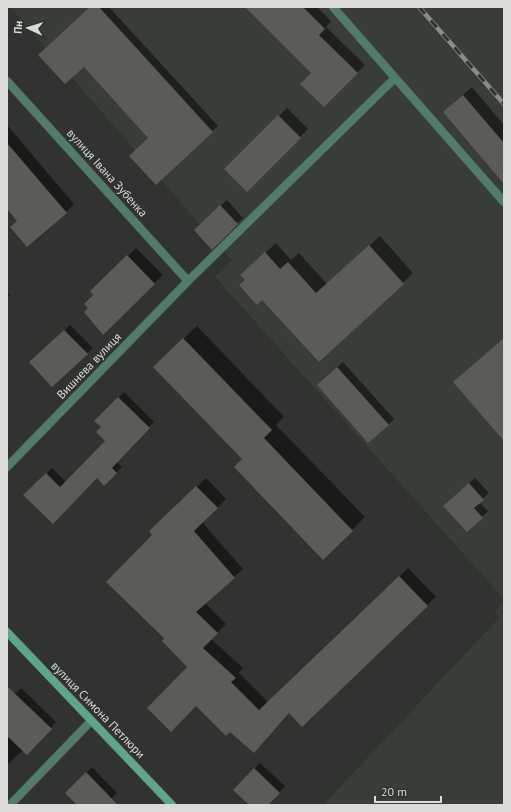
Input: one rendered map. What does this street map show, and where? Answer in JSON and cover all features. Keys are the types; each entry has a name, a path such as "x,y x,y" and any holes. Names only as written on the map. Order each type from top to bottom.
{"main road":[{"name":"вулиця Симона Петлюри","path":"7,632 172,805"}],"street":[{"path":"333,7 504,202"},
{"name":"Вишнева вулиця","path":"7,467 188,281 395,78"},
{"name":"вулиця Івана Зубенка","path":"7,81 188,281"},
{"path":"10,805 91,720"}],"shaded area":[{"path":"10,7 504,7 504,599 215,277 232,261"},
{"path":"504,601 504,805 323,805 500,617 494,612"}],"building":[{"path":"90,7 99,7 213,132 156,185 129,156 148,138 84,67 65,84 38,55"},
{"path":"245,7 303,7 325,29 319,35 358,73 324,107 300,84 311,73"},
{"path":"463,95 504,143 504,184 443,112"},
{"path":"278,115 301,138 247,192 224,169"},
{"path":"7,143 67,213 27,247 10,227 17,221 7,209"},
{"path":"220,205 238,224 212,250 194,230"},
{"path":"369,245 404,284 319,362 262,300 257,305 239,285 245,280 240,275 265,252 280,269 288,262 316,293"},
{"path":"127,255 155,284 103,335 84,312 88,308 84,304 93,295 90,291"},
{"path":"64,330 88,354 52,387 29,362"},
{"path":"183,338 272,430 264,438 353,531 323,560 234,467 242,459 153,367"},
{"path":"504,338 504,441 453,382"},
{"path":"337,367 389,425 368,443 317,385"},
{"path":"118,397 150,428 112,468 117,473 104,486 97,478 53,524 23,495 46,473 60,487 105,441 96,432 101,427 94,421"},
{"path":"469,483 484,500 474,508 483,518 467,532 443,506"},
{"path":"196,486 218,508 194,531 235,578 196,612 218,633 203,648 236,678 231,682 259,710 399,576 428,606 302,727 289,713 254,753 230,732 226,736 196,706 171,732 147,708 187,667 162,641 164,638 106,582 152,535 149,531"},
{"path":"7,686 52,729 27,755 7,736"},
{"path":"254,768 280,793 268,805 249,805 233,790"},
{"path":"86,772 118,805 77,805 65,793"}],"railway":[{"path":"419,7 504,104"}]}
